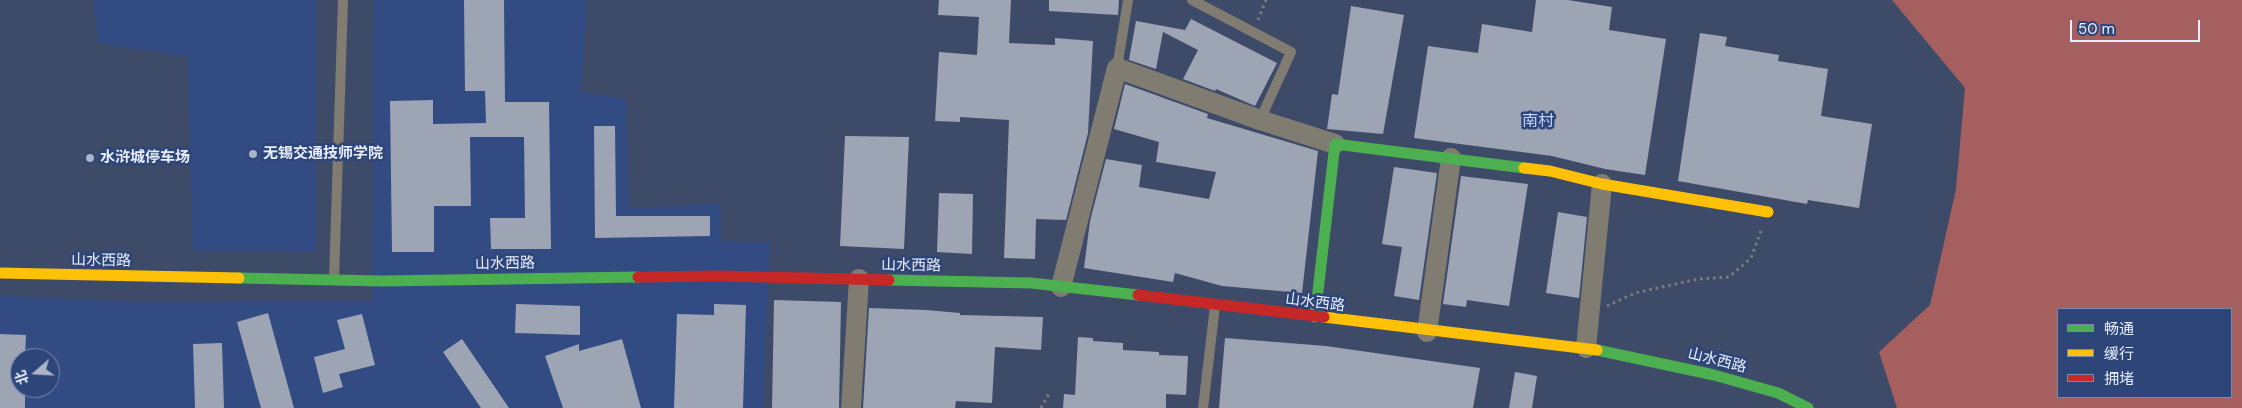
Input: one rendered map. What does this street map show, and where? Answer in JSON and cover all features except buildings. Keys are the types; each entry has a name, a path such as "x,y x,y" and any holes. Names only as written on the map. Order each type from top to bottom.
{"street":[{"path":"1060,287 1117,68 1260,120 1335,144 1550,171 1602,184 1768,212"},
{"path":"1315,317 1335,144"},
{"path":"1427,332 1451,158"},
{"path":"1586,348 1602,184"},
{"name":"山水西路","path":"0,273 334,280 720,276 1031,284 1427,332 1586,348 1714,375 1778,393 1808,408"},
{"path":"851,408 859,279"}],"lane":[{"path":"334,280 343,0"},
{"path":"1117,68 1128,0"},
{"path":"1192,0 1291,52 1260,120"},
{"path":"1203,408 1215,306"}],"path":[{"path":"1253,32 1266,0"},
{"path":"1589,315 1635,293 1698,278 1729,276 1752,258 1768,212"},
{"path":"1041,408 1050,392"}],"shaded area":[{"name":"无锡交通技师学院","path":"94,0 316,0 316,252 193,251 188,57 98,43"},
{"path":"374,0 587,0 581,92 626,99 629,208 720,204 721,241 770,242 763,408 0,408 0,296 133,302 372,301"},
{"path":"1892,0 2242,0 2242,408 1897,408 1879,352 1930,305 1956,189 1965,88"}],"traffic: fast":[{"path":"1315,317 1335,144 1524,168"},
{"path":"239,278 382,281 638,277"},
{"path":"889,280 1031,283 1138,295"},
{"path":"1597,350 1714,375 1778,393 1808,408"}],"traffic: slow":[{"path":"1524,168 1550,171 1602,184 1768,212"},
{"path":"0,273 239,278"},
{"path":"1324,317 1597,350"}],"traffic: jam":[{"path":"638,277 720,276 889,280"},
{"path":"1138,295 1324,317"}],"place":[{"name":"无锡交通技师学院","path":"253,154"},
{"name":"水浒城停车场","path":"90,158"}],"district":[{"name":"南村","path":"1538,122"}]}
